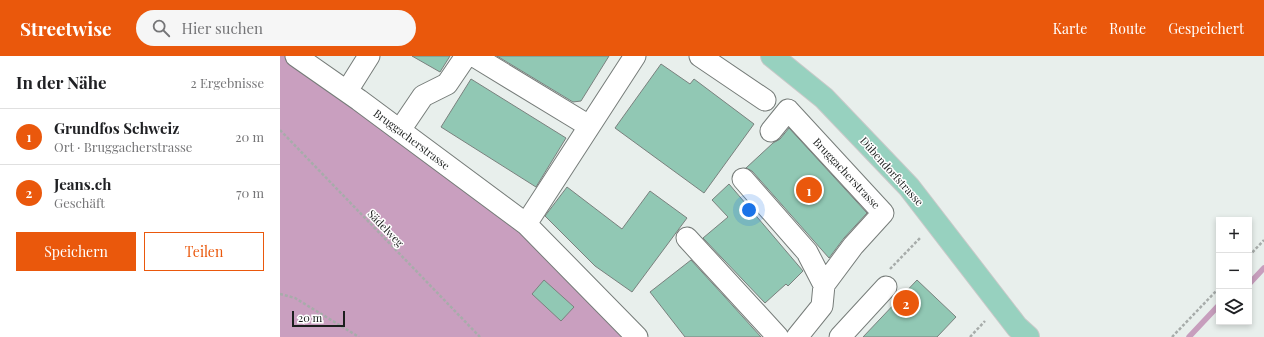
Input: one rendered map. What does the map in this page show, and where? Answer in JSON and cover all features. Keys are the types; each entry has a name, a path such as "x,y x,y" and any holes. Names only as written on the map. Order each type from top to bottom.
{"main road":[{"name":"Dübendorfstrasse","path":"772,56 824,98 909,187 1017,327 1028,337"}],"street":[{"name":"Bruggacherstrasse","path":"296,56 347,91 526,224 637,337"},
{"path":"347,91 369,56"},
{"path":"400,130 423,96 447,84 466,56"},
{"path":"474,56 589,126"},
{"path":"526,224 635,56"},
{"path":"700,56 765,100"},
{"name":"Bruggacherstrasse","path":"771,131 788,110 883,213 853,246 824,284"},
{"path":"743,179 807,252 824,284 822,306 806,334"},
{"path":"687,238 778,337"},
{"path":"840,337 886,288"}],"path":[{"name":"Sädelweg","path":"280,130 480,337"},
{"path":"886,288 886,274 920,238"},
{"path":"1252,253 1264,240"},
{"path":"1172,337 1218,289"},
{"path":"280,294 295,298 359,337"},
{"path":"970,337 985,322"}],"shaded area":[{"path":"280,56 296,56 526,224 637,337 280,337"}],"building":[{"path":"412,56 450,56 440,72"},
{"path":"497,56 609,56 581,101 573,102"},
{"path":"661,64 690,84 694,79 754,124 704,193 615,128"},
{"path":"471,79 566,138 536,187 441,127"},
{"path":"789,128 867,213 844,238 829,258 752,171 746,168 773,143 780,139"},
{"path":"729,184 803,271 788,286 786,284 765,303 703,238 728,217 712,200"},
{"path":"567,187 622,229 650,191 687,218 632,292 595,266 545,216"},
{"path":"691,260 761,337 685,337 650,292"},
{"path":"544,280 574,307 561,321 532,294"},
{"path":"917,280 956,317 937,337 863,337"}],"waterway":[{"path":"1252,281 1264,268"},
{"path":"1189,337 1216,308"}],"place":[{"name":"Grundfos Schweiz","path":"809,190"},
{"name":"Jeans.ch","path":"906,303"}]}
